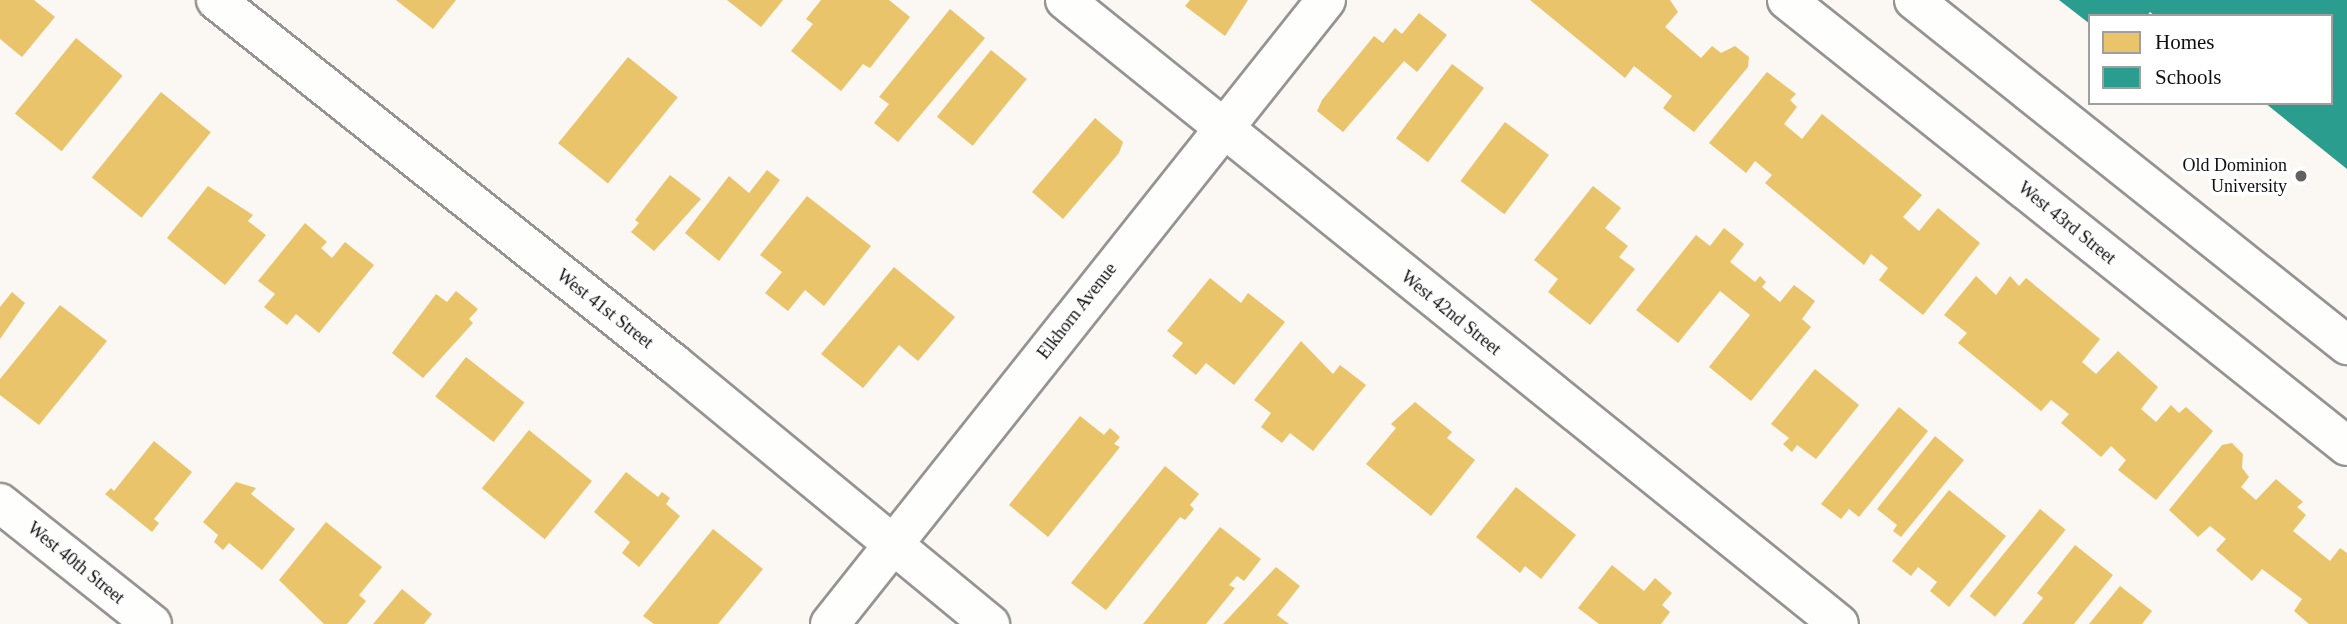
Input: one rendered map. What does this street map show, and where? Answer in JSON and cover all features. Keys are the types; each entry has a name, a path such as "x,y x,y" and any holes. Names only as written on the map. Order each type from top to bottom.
{"street":[{"name":"West 41st Street","path":"216,0 673,363 990,624"},
{"name":"West 42nd Street","path":"1065,0 1839,624"},
{"name":"Elkhorn Avenue","path":"830,624 1326,0"},
{"name":"West 43rd Street","path":"1787,0 2347,446"},
{"path":"1914,0 2347,345"},
{"name":"West 40th Street","path":"0,503 152,624"}],"building: Homes":[{"path":"0,0 34,0 55,17 22,57 0,39"},
{"path":"396,0 456,0 433,29"},
{"path":"727,0 783,0 761,27"},
{"path":"821,0 889,0 910,17 870,68 863,64 841,91 791,51 813,24 806,19"},
{"path":"1190,0 1248,0 1225,36 1185,6"},
{"path":"1530,0 1670,0 1678,12 1665,27 1701,58 1712,46 1721,53 1735,46 1749,57 1748,67 1694,132 1663,108 1672,96 1634,66 1625,78"},
{"path":"950,9 985,38 898,142 874,123 889,104 879,97"},
{"path":"1419,13 1447,35 1417,72 1404,61 1343,132 1317,111 1322,100 1374,36 1383,43 1395,28 1402,34"},
{"path":"76,38 123,76 62,151 15,113"},
{"path":"991,50 1027,79 973,146 937,117"},
{"path":"628,57 678,97 608,184 558,143"},
{"path":"1452,64 1484,88 1428,162 1396,138"},
{"path":"1767,72 1796,94 1790,100 1797,107 1784,124 1802,139 1822,114 1922,195 1903,217 1919,231 1938,208 1980,243 1923,315 1879,280 1888,268 1871,254 1864,265 1765,183 1772,175 1755,161 1746,173 1709,143"},
{"path":"161,92 211,132 142,218 92,177"},
{"path":"1095,118 1123,142 1119,153 1063,219 1032,192"},
{"path":"1505,122 1549,155 1504,214 1460,181"},
{"path":"767,170 780,180 719,261 685,233 729,176 749,193"},
{"path":"670,175 701,199 654,251 631,232 639,223 635,220"},
{"path":"208,186 253,215 248,221 266,235 225,285 167,238"},
{"path":"1593,186 1621,208 1605,228 1628,246 1619,257 1635,269 1590,325 1548,292 1558,279 1534,260"},
{"path":"807,196 871,246 824,306 805,290 788,311 765,293 782,272 760,255"},
{"path":"305,223 327,242 321,248 332,258 345,242 374,265 319,333 296,314 287,325 264,307 275,294 258,281"},
{"path":"1724,228 1744,244 1730,262 1755,282 1760,276 1766,282 1762,287 1780,302 1794,285 1815,301 1802,319 1811,327 1751,401 1709,367 1750,315 1720,291 1678,343 1636,310 1696,235 1710,246"},
{"path":"894,267 955,317 918,361 899,345 863,388 821,354"},
{"path":"1976,276 1996,295 2010,276 2019,286 2026,278 2100,339 2082,362 2096,374 2118,351 2158,387 2141,409 2156,422 2171,405 2179,413 2186,407 2213,431 2156,500 2118,470 2126,460 2111,446 2101,457 2061,423 2069,414 2051,400 2041,411 1958,343 1967,333 1944,315"},
{"path":"1210,278 1241,303 1248,293 1285,322 1234,385 1206,363 1196,375 1172,356 1183,343 1167,331"},
{"path":"456,291 478,309 469,319 473,323 423,378 392,353 436,294 447,302"},
{"path":"12,292 25,303 0,339 0,307"},
{"path":"60,305 107,341 39,425 0,395 0,379"},
{"path":"1301,341 1333,374 1340,365 1366,385 1313,451 1290,433 1282,443 1261,427 1271,413 1254,400"},
{"path":"466,357 524,403 494,442 435,396"},
{"path":"1815,369 1859,405 1816,459 1797,445 1792,452 1783,444 1789,438 1771,424"},
{"path":"1415,402 1452,432 1447,438 1475,460 1431,516 1366,464 1396,428 1391,424"},
{"path":"1899,407 1928,431 1859,517 1849,509 1841,519 1821,504"},
{"path":"1080,416 1104,435 1110,428 1120,437 1114,444 1120,447 1048,537 1009,505"},
{"path":"529,430 592,481 545,539 482,488"},
{"path":"1935,436 1964,460 1901,537 1893,531 1897,525 1877,509"},
{"path":"154,441 192,472 154,519 159,523 152,532 105,494 111,488 114,491"},
{"path":"2232,443 2243,454 2242,468 2249,477 2241,487 2256,500 2276,479 2303,502 2297,507 2306,515 2293,531 2330,561 2340,548 2347,553 2347,624 2309,624 2294,611 2302,599 2262,569 2252,581 2216,550 2226,539 2210,526 2198,537 2169,510 2222,445"},
{"path":"1165,466 1199,494 1190,505 1194,509 1185,520 1180,517 1106,610 1071,583"},
{"path":"626,472 658,497 662,492 670,498 666,504 680,516 639,567 622,553 630,542 594,512"},
{"path":"236,482 256,488 251,494 295,529 262,570 229,543 223,550 214,542 218,535 203,522"},
{"path":"1516,487 1576,535 1541,579 1525,566 1520,573 1476,537"},
{"path":"1949,490 2006,536 1949,607 1930,591 1937,582 1918,567 1911,576 1892,561"},
{"path":"2040,509 2066,530 1995,617 1970,596"},
{"path":"326,522 382,567 359,595 366,601 347,624 324,624 279,580"},
{"path":"1220,527 1261,559 1244,581 1237,576 1229,585 1235,588 1206,624 1143,624"},
{"path":"713,529 763,569 718,624 654,624 643,616"},
{"path":"2075,545 2113,575 2074,624 2022,624 2043,598 2037,593"},
{"path":"1612,565 1644,591 1655,578 1672,593 1662,605 1670,612 1661,624 1599,624 1578,608"},
{"path":"1276,567 1300,586 1277,615 1289,624 1223,624"},
{"path":"2120,586 2152,611 2142,624 2089,624"},
{"path":"402,589 432,614 424,624 373,624"}],"building: Schools":[{"path":"2059,0 2347,0 2347,169 2267,105 2333,105 2333,14 2088,14 2088,22"}],"place":[{"name":"Old Dominion University","path":"2301,176"}]}
